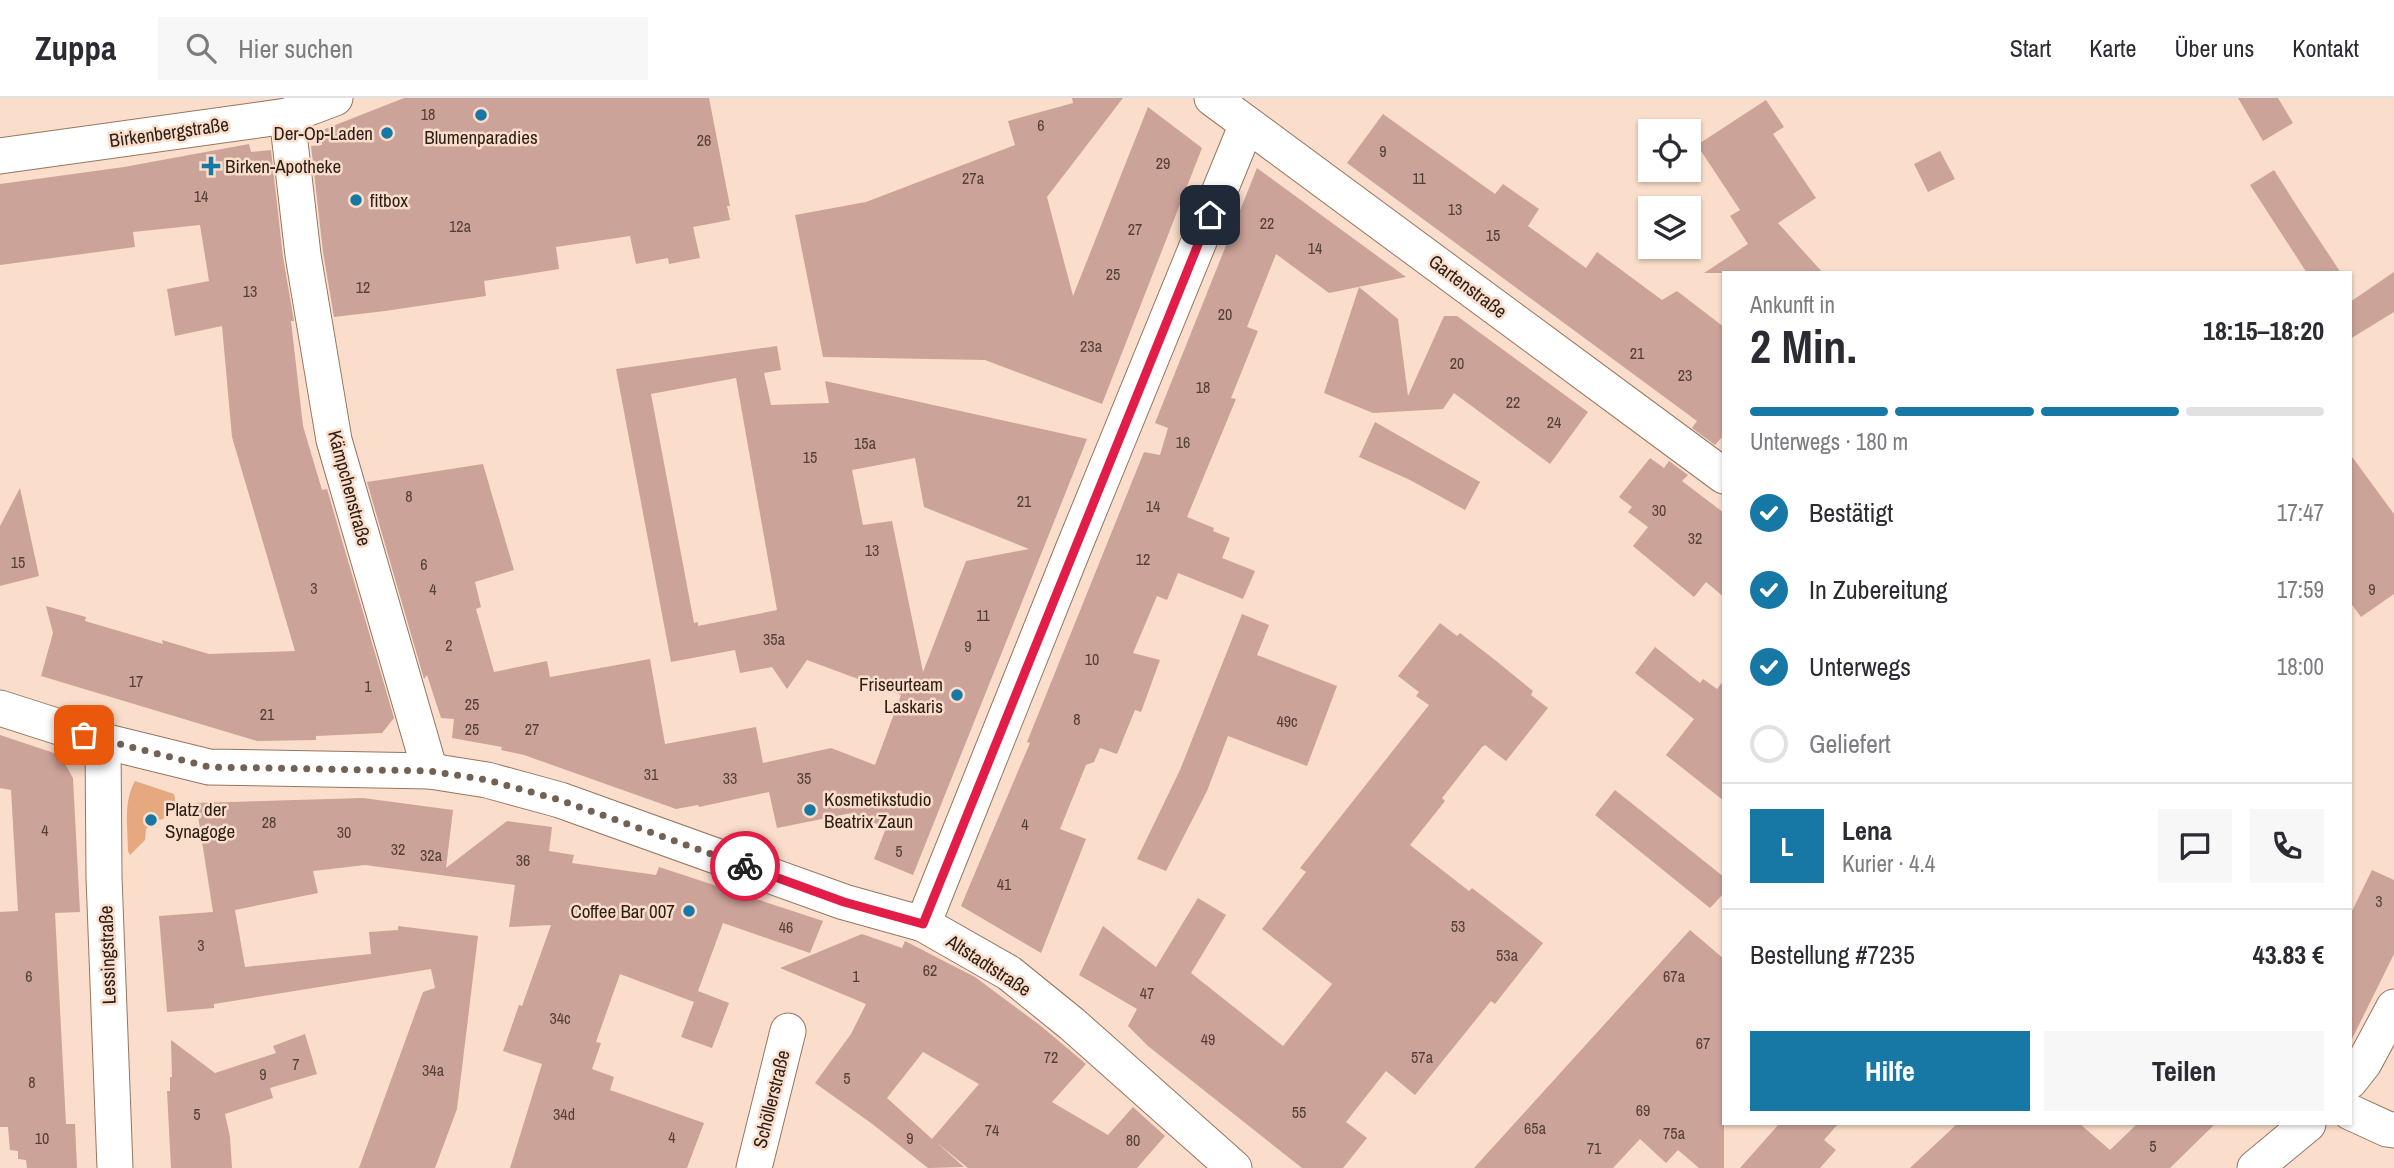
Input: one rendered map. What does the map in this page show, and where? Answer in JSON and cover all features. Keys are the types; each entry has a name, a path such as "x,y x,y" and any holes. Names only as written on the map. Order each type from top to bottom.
{"street":[{"name":"Birkenbergstraße","path":"0,156 287,116 335,98"},
{"name":"Gartenstraße","path":"1212,98 1722,474"},
{"name":"Kämpchenstraße","path":"287,116 303,256 334,440 430,771"},
{"path":"923,924 1247,124"},
{"name":"Altstadtstraße","path":"0,708 103,741 209,767 430,771 487,780 560,800 844,902 923,924 1009,973 1072,1024 1234,1168"},
{"name":"Lessingstraße","path":"103,741 104,877 116,1168"},
{"path":"2352,1078 2364,1063 2394,1007"},
{"name":"Schöllerstraße","path":"754,1168 788,1031"},
{"path":"2352,1113 2394,1130"},
{"path":"2255,1168 2307,1125"}],"shaded area":[{"path":"135,781 174,794 176,805 165,818 146,829 145,840 130,855 128,806"}],"building":[{"path":"404,98 709,98 730,206 727,206 730,220 693,227 700,258 669,264 668,258 636,264 630,236 556,247 559,269 484,281 486,296 334,317 323,252 311,146 322,145 320,131"},
{"path":"1072,98 1123,98 1047,197 1073,296 1148,107 1202,148 1102,404 985,360 823,357 795,215 866,202 1015,145 1008,121 1073,103"},
{"path":"2238,98 2278,98 2293,123 2263,141"},
{"path":"1766,100 1784,127 1773,134 1816,198 1778,223 1821,271 1704,273 1748,244 1730,216 1740,210 1701,151 1701,142"},
{"path":"1383,114 1495,194 1503,184 1539,209 1528,226 1586,268 1597,252 1662,300 1677,291 1722,325 1722,439 1715,445 1692,428 1697,421 1347,163"},
{"path":"249,144 251,152 271,150 283,257 294,321 291,321 303,426 322,490 327,489 394,718 382,733 316,736 316,740 257,741 41,676 53,633 46,606 86,617 85,621 163,644 162,640 209,654 295,651 232,437 222,326 175,336 167,289 209,281 200,225 133,232 135,247 0,265 0,184 124,167"},
{"path":"1940,151 1955,179 1928,192 1914,164"},
{"path":"1257,168 1406,277 1329,293 1276,254 1247,327 1258,331 1231,398 1236,399 1187,517 1230,538 1222,558 1255,571 1243,599 1178,573 1167,600 1157,596 1133,653 1160,660 1141,712 1135,710 1117,754 1100,748 1094,762 1086,765 1060,829 1086,839 1041,953 961,906 1030,743 1027,742 1144,452 1160,455 1168,428 1155,423"},
{"path":"2274,170 2340,271 2306,271 2250,185"},
{"path":"2394,272 2394,312 2352,338 2352,301"},
{"path":"1359,287 1398,319 1408,396 1444,316 1457,316 1588,412 1550,464 1454,393 1443,409 1373,413 1324,393"},
{"path":"777,346 781,370 764,373 771,405 829,403 825,381 1087,439 913,875 874,859 886,828 852,813 777,828 769,792 699,807 676,809 524,755 501,750 502,747 452,738 454,719 441,718 427,675 424,679 367,482 483,464 514,570 475,582 481,607 476,609 494,672 547,661 550,677 650,659 665,744 756,727 763,763 831,748 875,765 901,695 807,660 787,689 772,667 740,673 735,650 671,662 616,369","holes":["736,378 777,610 698,626 698,622 694,623 651,394","915,458 924,507 1029,549 966,561 923,672 892,521 863,525 852,470"]},
{"path":"1375,422 1480,482 1465,510 1410,480 1359,457"},
{"path":"2352,457 2394,514 2394,594 2361,617 2352,605"},
{"path":"1650,458 1664,468 1669,461 1688,475 1682,481 1722,511 1722,595 1706,582 1694,597 1633,546 1648,527 1628,512 1632,507 1619,497"},
{"path":"20,488 39,576 0,586 0,526"},
{"path":"1242,614 1269,625 1257,655 1337,686 1307,766 1228,736 1207,791 1166,871 1137,859 1180,770"},
{"path":"1440,623 1457,636 1460,633 1495,660 1533,691 1531,695 1548,708 1506,761 1485,745 1482,747 1442,798 1445,801 1410,845 1469,891 1472,888 1543,943 1495,1004 1491,1001 1415,1095 1386,1071 1346,1122 1367,1138 1343,1168 1302,1168 1148,1046 1128,1026 1137,1009 1079,975 1103,926 1156,967 1198,898 1226,915 1191,973 1283,1046 1332,984 1262,929 1306,872 1300,868 1429,705 1416,696 1419,692 1398,676"},
{"path":"1655,647 1700,683 1703,679 1717,689 1722,683 1722,799 1666,755 1694,719 1635,673"},
{"path":"0,735 60,755 73,778 80,912 55,913 66,1124 75,1124 77,1168 27,1168 26,1160 18,1159 18,1151 10,1150 8,1127 0,1127 0,912 18,911 11,790 0,788"},
{"path":"1615,790 1722,875 1722,895 1710,908 1595,815"},
{"path":"363,798 453,810 446,868 507,821 552,827 549,851 574,855 572,863 656,875 659,867 823,921 810,953 723,923 698,991 729,1003 712,1048 681,1037 694,1002 620,974 596,1042 601,1043 592,1069 614,1077 610,1090 704,1123 687,1168 510,1168 542,1064 503,1051 551,925 509,927 515,885 365,865 313,871 318,893 235,910 245,967 371,954 369,932 398,930 398,926 478,936 457,1109 435,1168 359,1168 423,992 435,988 431,969 214,1004 214,1008 167,1012 159,916 213,912 196,803"},
{"path":"2372,870 2394,880 2394,954 2352,1039 2352,911"},
{"path":"1690,930 1722,957 1724,1168 1699,1168 1678,1150 1666,1163 1640,1139 1613,1168 1474,1168"},
{"path":"862,934 902,948 905,941 975,977 1041,1026 1086,1064 1052,1102 1108,1135 1133,1107 1165,1136 1137,1168 968,1168 936,1142 964,1167 928,1168 815,1083 851,1034 866,1004 780,968","holes":["923,1052 979,1084 932,1139 887,1098"]},
{"path":"305,1034 317,1074 270,1088 273,1098 225,1114 232,1168 171,1168 167,1091 170,1091 172,1077 171,1040 215,1073 276,1053 273,1046"},
{"path":"1778,1125 1837,1125 1824,1140 1836,1150 1820,1168 1740,1168"},
{"path":"1956,1125 2081,1125 2110,1150 2136,1125 2214,1125 2170,1168 1910,1168"}],"way so far":[{"path":"84,735 209,767 430,771 487,780 560,800 745,866"}],"place":[{"name":"Blumenparadies","path":"481,115"},
{"name":"Der-Op-Laden","path":"387,133"},
{"name":"Birken-Apotheke","path":"211,166"},
{"name":"fitbox","path":"356,200"},
{"name":"Friseurteam Laskaris","path":"957,695"},
{"name":"Kosmetikstudio Beatrix Zaun","path":"810,810"},
{"name":"Platz der Synagoge","path":"151,820"},
{"name":"Coffee Bar 007","path":"689,911"}],"route":[{"path":"745,866 844,902 923,924 1210,215"}]}
